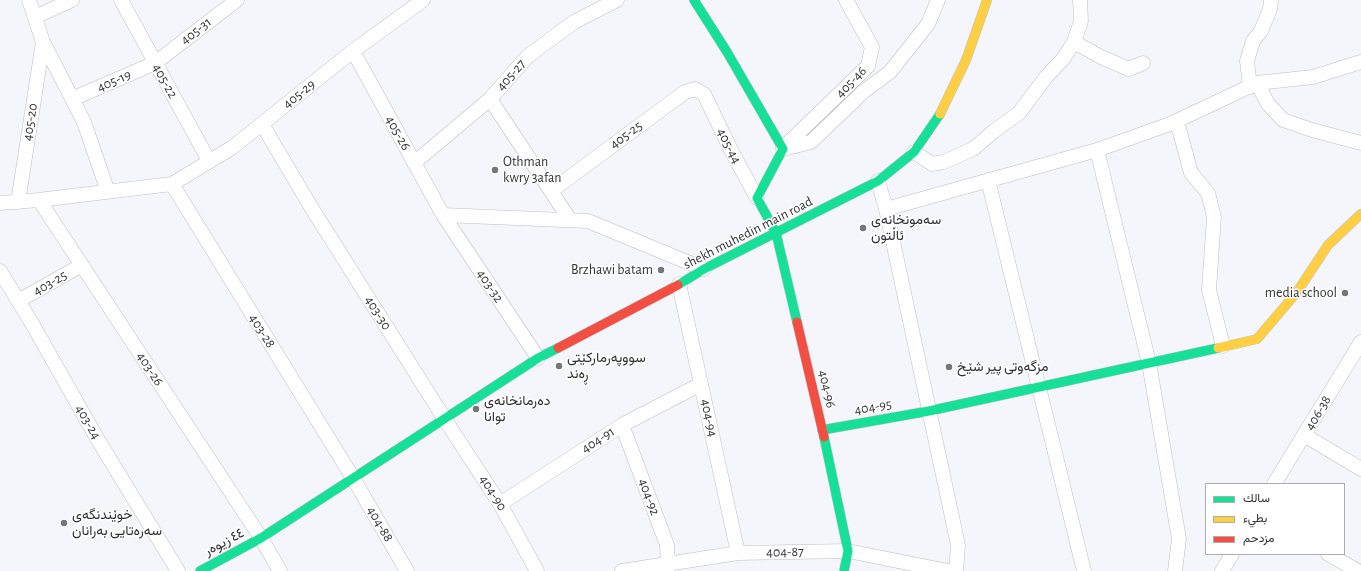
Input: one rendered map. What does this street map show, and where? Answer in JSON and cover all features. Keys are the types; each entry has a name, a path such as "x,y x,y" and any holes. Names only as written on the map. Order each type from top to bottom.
{"street":[{"path":"29,0 43,42 84,122 108,192"},
{"path":"35,17 72,0"},
{"name":"405-22","path":"121,0 209,161"},
{"name":"405-31","path":"155,63 237,0"},
{"name":"405-29","path":"172,184 232,147 353,51 423,0"},
{"name":"405-27","path":"414,163 490,99 528,56 574,22 617,0"},
{"path":"694,0 727,52 783,149"},
{"name":"405-46","path":"783,149 868,66 872,47 846,0"},
{"path":"757,198 783,149 811,142 863,92 890,72 928,24 938,0"},
{"name":"shekh muhedin main road","path":"353,478 538,358 679,284 704,269 776,234 878,181 914,152 943,110 966,60 986,0"},
{"path":"914,152 932,164 944,162 973,149 994,131 1019,113 1046,77 1063,59 1074,42 1080,21 1080,0"},
{"path":"1271,0 1270,9 1261,31 1253,41 1247,62 1254,85 1268,104 1284,120 1312,130 1361,143"},
{"name":"405-20","path":"18,202 43,42"},
{"path":"1074,42 1101,57 1128,69 1143,63"},
{"name":"405-26","path":"353,51 443,215"},
{"path":"886,209 1098,150 1178,121 1254,85 1313,77 1361,62"},
{"name":"405-19","path":"72,99 155,63"},
{"name":"405-25","path":"551,191 684,92 695,89 704,94"},
{"name":"405-44","path":"704,94 732,152 757,198"},
{"path":"490,99 570,220"},
{"path":"1178,121 1191,173 1208,193 1214,217 1209,290 1223,346"},
{"name":"403-30","path":"262,124 444,418"},
{"path":"1098,150 1149,362 1179,539 1175,571"},
{"path":"988,180 1084,571"},
{"path":"878,181 886,209 958,545 956,571"},
{"path":"0,203 39,200 172,184"},
{"name":"403-28","path":"172,184 353,478"},
{"name":"404-96","path":"757,198 776,234 822,430 848,551"},
{"name":"403-26","path":"39,200 261,538 280,571"},
{"name":"404-95","path":"822,430 929,411 1256,338 1297,292 1328,245 1361,214"},
{"path":"443,215 588,221 704,269"},
{"name":"403-32","path":"443,215 538,358"},
{"name":"403-25","path":"18,301 82,264"},
{"name":"403-24","path":"0,271 98,440 178,571"},
{"name":"404-94","path":"679,284 738,553"},
{"name":"406-38","path":"1275,483 1361,342"},
{"name":"404-91","path":"500,504 622,425 701,384"},
{"name":"404-90","path":"444,418 500,504 537,571"},
{"name":"404-92","path":"622,425 666,545 668,568"},
{"path":"1304,435 1361,469"},
{"name":"٤٤ زیوەر","path":"200,571 261,538 353,478"},
{"name":"404-88","path":"353,478 407,571"},
{"path":"844,571 848,551"},
{"name":"404-87","path":"622,571 668,568 738,553 848,551 948,571"},
{"path":"1222,571 1231,555"},
{"path":"1330,555 1358,571"}],"traffic: fast":[{"path":"694,0 727,52 783,149 757,198 776,233 797,322"},
{"path":"678,285 704,269 878,181 914,152 940,114"},
{"path":"200,571 261,538 538,358 558,348"},
{"path":"822,430 929,411 1218,348"},
{"path":"824,437 848,551 844,571"}],"traffic: slow":[{"path":"940,114 966,60 987,0"},
{"path":"1218,348 1257,339 1297,292 1328,245 1361,214"}],"traffic: jam":[{"path":"558,348 678,285"},
{"path":"797,322 824,437"}],"place":[{"name":"Othman kwry 3afan","path":"495,170"},
{"name":"سەمونخانەی ئاڵتون","path":"863,228"},
{"name":"Brzhawi batam","path":"661,270"},
{"name":"media school","path":"1345,293"},
{"name":"سووپەرمارکێتی ڕەند","path":"559,366"},
{"name":"مزگەوتی پیر شێخ","path":"949,367"},
{"name":"دەرمانخانەی توانا","path":"476,409"},
{"name":"خوێندنگەی سەرەتایی بەرانان","path":"64,523"}]}
